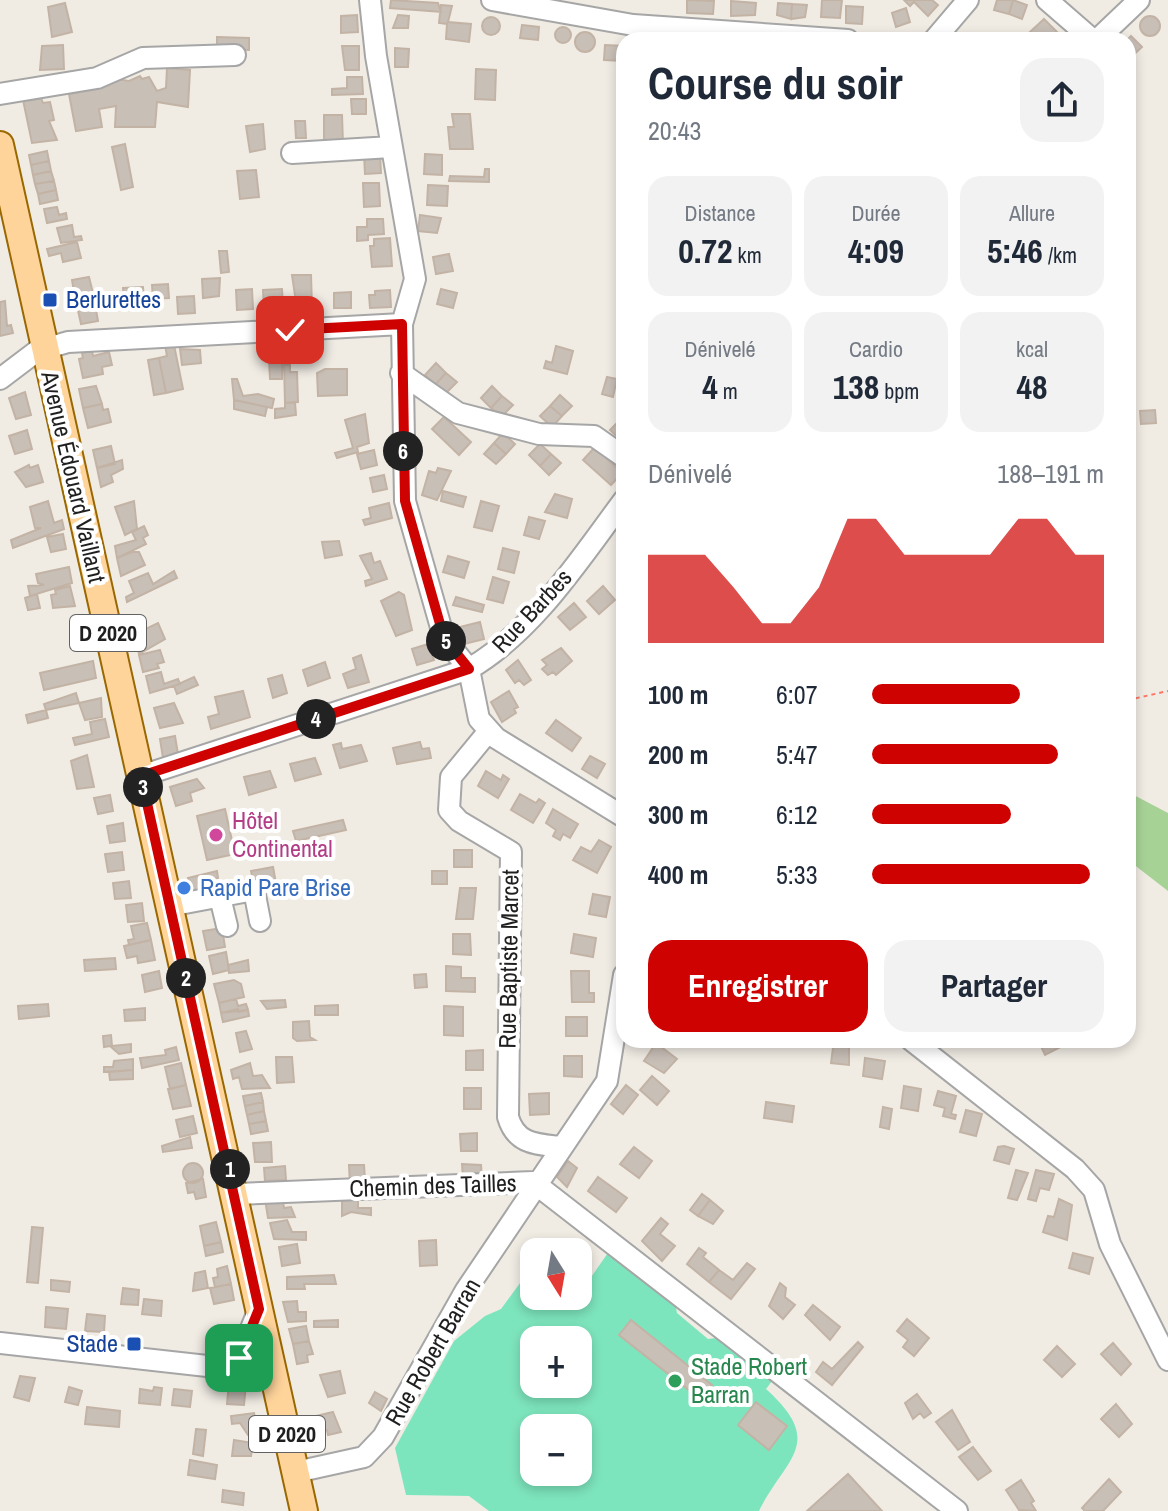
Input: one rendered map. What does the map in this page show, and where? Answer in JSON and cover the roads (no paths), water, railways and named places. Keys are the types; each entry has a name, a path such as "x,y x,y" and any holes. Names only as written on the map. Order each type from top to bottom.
{"main road":[{"name":"Avenue Édouard Vaillant","path":"0,145 236,1194 304,1511"}],"street":[{"path":"370,0 391,147 415,279 402,324 405,501 444,638 469,669 479,719 488,732 616,812"},
{"path":"492,0 633,25 733,32"},
{"path":"941,32 968,0"},
{"path":"1047,0 1085,32"},
{"path":"1104,32 1139,0"},
{"path":"0,94 97,78 143,58 235,55"},
{"path":"292,153 391,147"},
{"path":"0,379 45,348 68,342 402,324"},
{"path":"401,373 458,413 539,434 594,436 616,451"},
{"name":"Rue Barbes","path":"141,776 469,669 500,651 565,579 616,511"},
{"name":"Rue Baptiste Marcet","path":"488,732 451,777 449,810 459,821 511,852 508,1117 512,1133 527,1143 561,1147"},
{"path":"169,906 254,890 260,921"},
{"path":"220,897 227,926"},
{"name":"Chemin des Tailles","path":"236,1194 533,1182 539,1186 561,1147 607,1081 616,1025"},
{"path":"921,1048 1075,1169 1094,1190 1110,1244 1168,1360"},
{"path":"539,1186 957,1511"},
{"name":"Rue Robert Barran","path":"296,1472 364,1457 383,1437 466,1290 539,1186"},
{"path":"240,1364 259,1309"},
{"path":"0,1343 216,1367 240,1364 272,1369"}],"place":[{"name":"Berlurettes","path":"50,300"},
{"name":"Hôtel Continental","path":"216,835"},
{"name":"Rapid Pare Brise","path":"184,888"},
{"name":"Stade","path":"134,1344"},
{"name":"Stade Robert Barran","path":"675,1381"}]}
